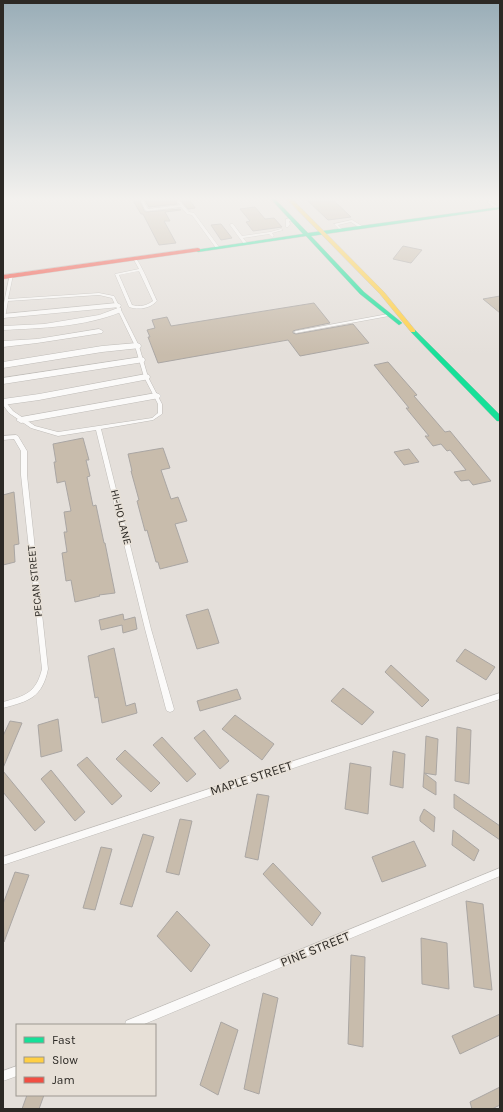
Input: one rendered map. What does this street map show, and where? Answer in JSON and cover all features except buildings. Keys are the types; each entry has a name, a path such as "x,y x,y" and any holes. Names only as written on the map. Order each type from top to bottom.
{"main road":[{"path":"7,276 184,251"},
{"path":"110,262 214,256 250,251"},
{"path":"322,251 362,293 388,315 414,332"},
{"path":"341,251 382,293 414,332 500,419"}],"street":[{"path":"4,317 118,307"},
{"path":"3,328 44,326 100,318 118,307"},
{"path":"100,318 97,325 100,340"},
{"path":"3,365 100,340"},
{"path":"3,344 38,341 100,340 137,346"},
{"path":"3,381 141,360"},
{"path":"21,420 115,393 146,377"},
{"path":"3,402 115,393 156,396"}],"lane":[{"path":"136,260 141,270 155,301 149,306 137,308 130,306 117,274 141,270"},
{"path":"4,317 7,300 7,276"},
{"path":"3,402 21,420 32,428 58,434 153,419 160,414 160,404 146,377 137,346 113,297 99,294 7,300"},
{"path":"296,332 388,315"},
{"name":"HI-HO LANE","path":"98,428 170,709"},
{"name":"PECAN STREET","path":"3,438 16,437 24,452 24,475 45,669 40,687 17,701 3,705"},
{"name":"MAPLE STREET","path":"3,861 500,696"},
{"name":"PINE STREET","path":"132,1024 500,872"},
{"path":"3,1076 16,1071"}],"traffic: fast":[{"path":"322,251 362,293 399,323"},
{"path":"413,331 500,419"}],"traffic: slow":[{"path":"340,251 382,293 413,331"}],"traffic: jam":[{"path":"3,277 192,251"}]}
